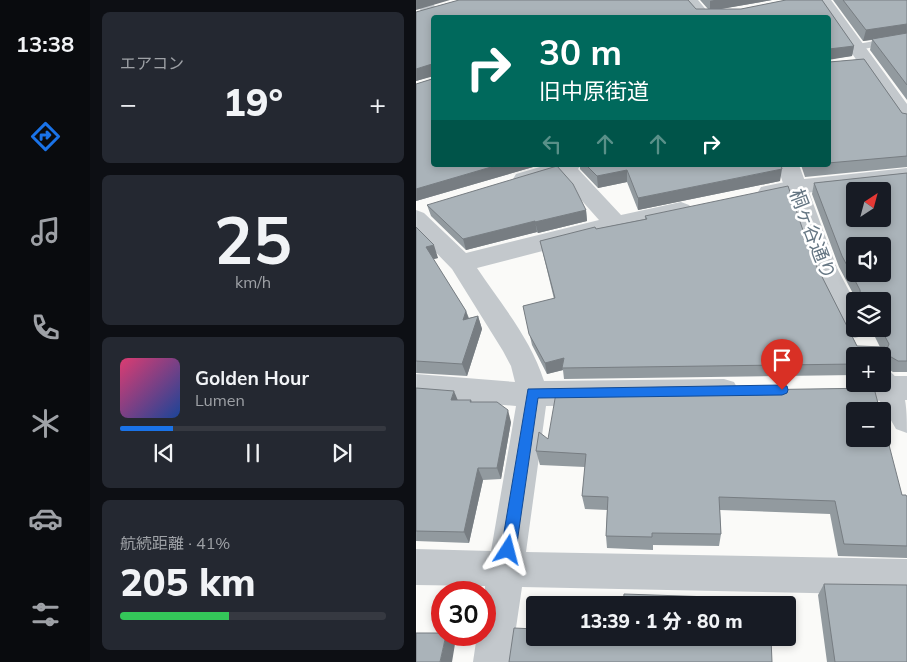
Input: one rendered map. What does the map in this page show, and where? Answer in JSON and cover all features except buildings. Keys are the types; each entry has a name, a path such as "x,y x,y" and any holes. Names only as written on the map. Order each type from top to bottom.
{"street":[{"path":"689,0 708,15"},
{"path":"823,0 906,116"},
{"path":"846,64 862,55"},
{"path":"508,184 562,167"},
{"path":"566,167 616,224"},
{"path":"748,197 791,176 907,175"},
{"name":"桐ヶ谷通り","path":"791,176 824,268 846,311"},
{"path":"461,263 616,224 700,206"},
{"path":"422,212 461,263 514,345 525,366 533,393 492,662"},
{"path":"841,389 892,385 907,420"},
{"path":"416,386 500,394 753,390"},
{"path":"416,567 907,577"}],"lane":[{"path":"862,55 907,38"}],"route":[{"path":"508,550 533,393 782,390"}]}
